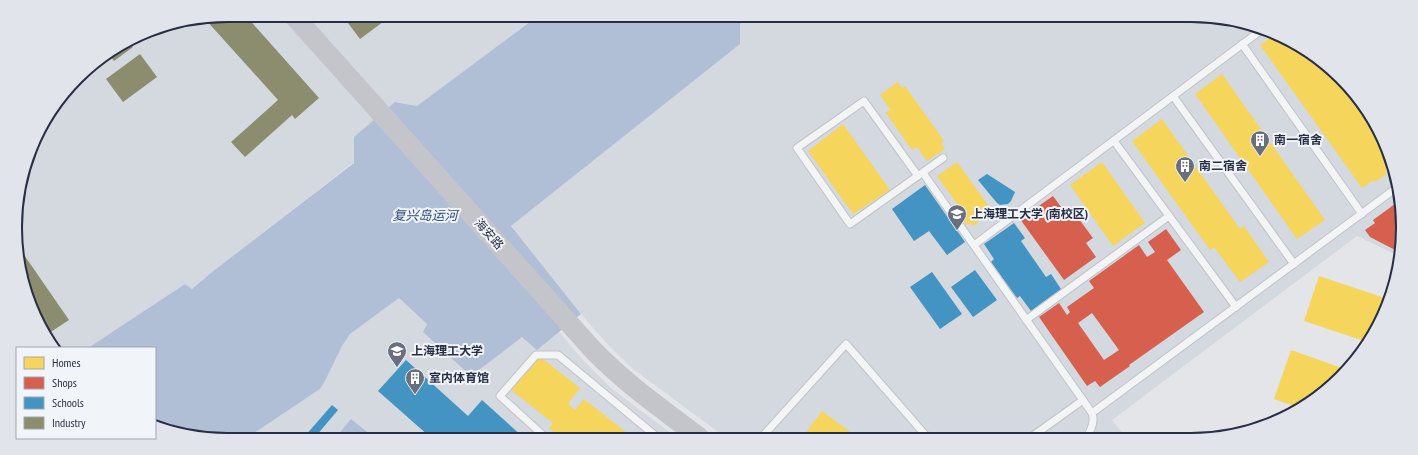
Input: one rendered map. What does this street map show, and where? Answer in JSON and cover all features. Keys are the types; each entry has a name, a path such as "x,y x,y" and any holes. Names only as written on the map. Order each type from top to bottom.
{"street":[{"name":"海安路","path":"299,22 612,370 694,433"}],"lane":[{"path":"974,245 1257,33"},
{"path":"1242,44 1362,214"},
{"path":"1173,96 1294,264"},
{"path":"943,158 920,174 850,224 797,148 864,101 920,174 974,245 1092,413 1094,418 1089,433"},
{"path":"1114,141 1236,307"},
{"path":"1092,413 1393,191"},
{"path":"1026,320 1169,216"},
{"path":"766,433 846,344 924,433"},
{"path":"541,433 500,396 536,355 558,355 652,433"},
{"path":"1037,433 1083,400"}],"shaded area":[{"path":"214,22 530,22 417,106 398,102 354,137 354,162 192,289 185,284 90,347 60,347 43,318 33,294 26,268 22,241 22,214 29,174 43,137 64,102 82,82 102,64 137,43 161,33 187,26"},
{"name":"上海理工大学 (南校区)","path":"743,22 1204,22 1231,26 1257,33 1281,43 1316,64 1336,82 1354,102 1361,113 1375,137 1389,174 1396,214 1396,241 1394,254 1357,236 1112,420 1122,433 720,433 633,369 611,348 586,320 511,226 740,44 740,24"},
{"name":"上海理工大学","path":"399,298 427,324 522,337 537,349 559,332 584,361 611,388 671,433 254,433 320,389 342,346 350,334"}],"water":[{"name":"复兴岛运河","path":"530,22 743,22 740,24 740,44 511,226 581,314 537,350 522,337 471,376 423,332 427,324 399,298 350,334 342,346 320,389 254,433 214,433 187,429 156,420 156,347 90,347 185,284 192,289 354,163 354,137 395,102 417,106"},
{"path":"351,419 368,433 339,433"}],"building: Homes":[{"path":"1270,38 1281,43 1316,64 1336,82 1350,98 1375,137 1385,161 1388,170 1385,172 1387,174 1362,188 1260,45"},
{"name":"南一宿舍","path":"1222,74 1325,220 1297,239 1195,94"},
{"path":"898,82 902,88 905,86 944,141 941,143 945,149 927,161 917,147 912,150 886,113 890,109 880,95"},
{"name":"南二宿舍","path":"1162,119 1240,229 1244,226 1269,262 1240,282 1214,247 1210,250 1132,141"},
{"path":"843,124 890,190 853,214 808,151"},
{"path":"957,162 988,205 984,207 989,214 973,226 971,223 967,225 961,217 965,215 937,176"},
{"path":"1102,162 1145,223 1113,246 1070,185"},
{"path":"1319,276 1384,298 1375,318 1362,340 1304,321"},
{"path":"1291,350 1341,368 1316,391 1292,405 1274,399"},
{"path":"539,356 580,388 568,404 575,410 584,399 627,433 555,433 549,428 553,423 511,390"},
{"path":"822,411 852,433 806,433"}],"building: Shops":[{"path":"1053,196 1067,215 1073,211 1093,238 1086,243 1096,257 1064,280 1020,219"},
{"path":"1395,204 1396,214 1395,250 1370,237 1365,230 1375,223 1373,220"},
{"path":"1166,229 1181,250 1167,260 1204,312 1100,387 1095,381 1087,386 1039,317 1059,303 1067,315 1070,312 1067,307 1094,288 1089,281 1139,245 1147,257 1155,252 1148,242","holes":["1092,313 1119,350 1104,360 1078,323"]}],"building: Schools":[{"path":"987,174 1015,192 1008,204 1000,205 997,203 978,180"},
{"path":"925,185 965,242 947,255 929,231 914,241 892,209"},
{"path":"1014,223 1025,238 1021,241 1046,277 1051,274 1061,289 1031,311 1020,296 1017,298 991,262 994,259 984,244"},
{"path":"975,270 997,300 973,317 951,287"},
{"path":"932,272 962,314 940,329 910,287"},
{"name":"室内体育馆","path":"406,360 468,416 482,400 519,433 426,433 378,391"},
{"path":"332,405 338,410 319,433 308,433"}],"building: Industry":[{"path":"251,22 319,98 295,119 292,115 245,157 231,142 278,100 208,23"},
{"path":"347,22 383,22 360,39"},
{"path":"132,46 133,47 114,61 112,58"},
{"path":"140,54 157,77 123,102 106,79"},
{"path":"24,255 69,320 51,332 43,318 33,294"}],"place":[{"name":"南一宿舍","path":"1260,157"},
{"name":"南二宿舍","path":"1185,183"},
{"name":"上海理工大学 (南校区)","path":"957,231"},
{"name":"上海理工大学","path":"397,368"},
{"name":"室内体育馆","path":"415,395"}]}
